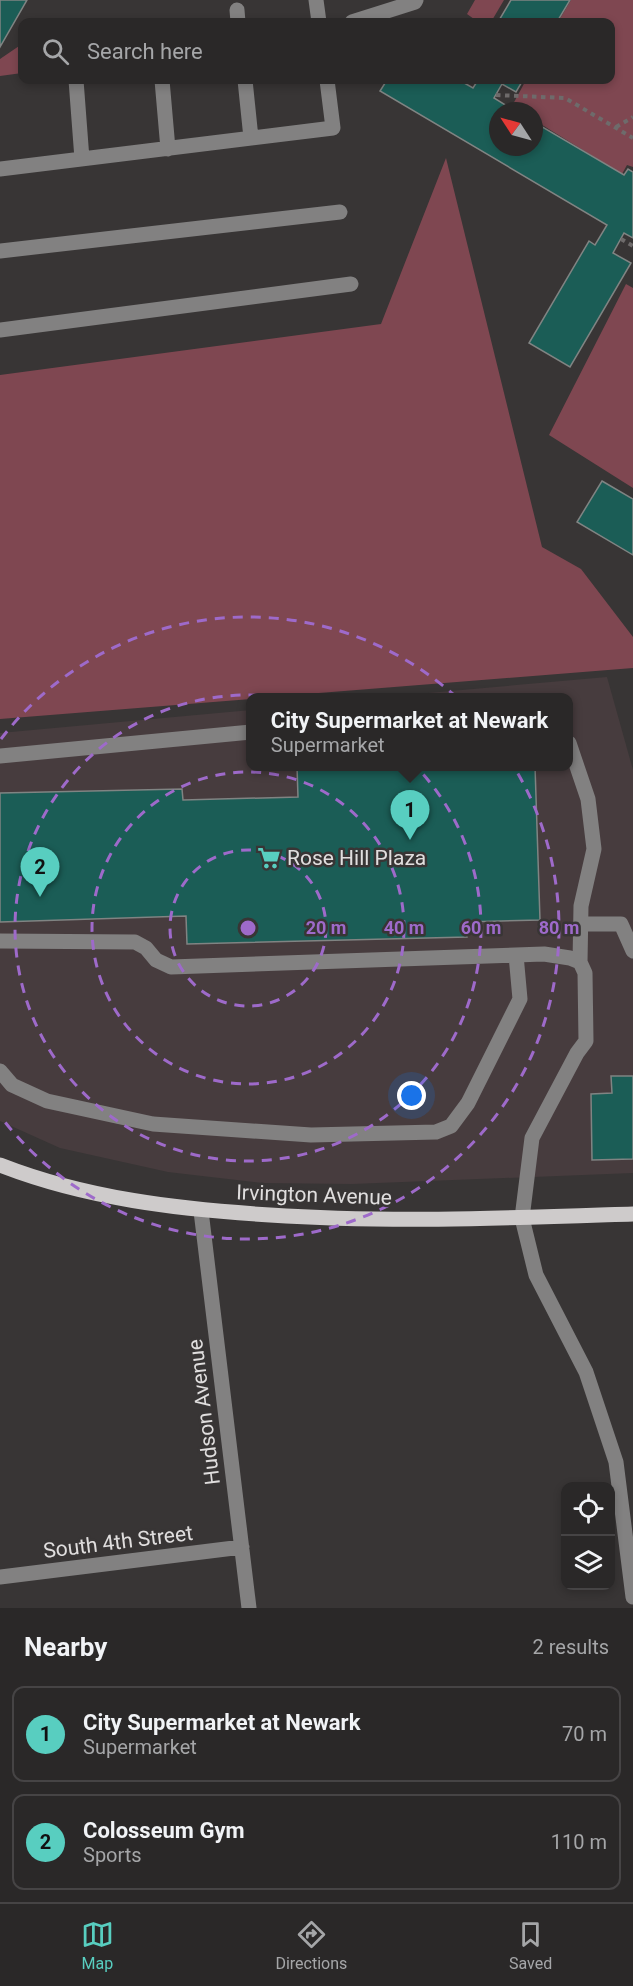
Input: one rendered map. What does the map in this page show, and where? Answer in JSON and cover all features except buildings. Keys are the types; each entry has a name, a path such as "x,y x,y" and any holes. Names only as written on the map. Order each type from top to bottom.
{"main road":[{"name":"Irvington Avenue","path":"0,1164 72,1188 130,1201 201,1211 341,1220 633,1214"}],"street":[{"path":"316,0 318,18"},
{"path":"365,18 416,0"},
{"path":"76,84 82,159"},
{"path":"162,84 168,149"},
{"path":"245,84 251,138"},
{"path":"0,169 333,128 328,84"},
{"path":"0,251 340,212"},
{"path":"0,330 351,284"},
{"path":"0,756 246,732"},
{"path":"573,755 588,799 594,849 581,906 580,962 585,973 586,1041 577,1053 532,1138 522,1218 536,1275 586,1372 616,1462 633,1597"},
{"path":"581,924 621,924 633,951"},
{"path":"0,941 135,942 146,948 156,960 171,967 544,954 580,962"},
{"path":"0,1071 12,1085 47,1101 153,1124 311,1135 436,1132 451,1125 468,1103 520,999 516,955"},
{"name":"Hudson Avenue","path":"201,1211 249,1608"},
{"name":"South 4th Street","path":"0,1577 242,1547"}],"path":[{"path":"496,95 565,98 633,138"},
{"path":"616,127 633,117"},
{"path":"621,239 633,246"}],"shaded area":[{"path":"475,0 504,0 493,18 473,18 467,14"},
{"path":"571,0 633,0 633,167 627,165 622,174 543,126 543,102 514,102 524,84 615,84 615,18 560,18"},
{"path":"18,47 18,74 0,76 0,59"},
{"path":"446,158 542,547 581,569 633,637 633,668 315,693 246,693 246,699 0,719 0,375 381,324"},
{"path":"626,284 633,288 633,488 549,435"},
{"path":"607,677 633,770 633,1173 352,1184 262,1183 168,1172 60,1148 0,1121 0,733 246,710 246,771 573,771 573,693 428,693"}],"place":[{"name":"City Supermarket at Newark","path":"410,840"},
{"name":"Rose Hill Plaza","path":"269,858"},
{"name":"Colosseum Gym","path":"40,897"}]}
